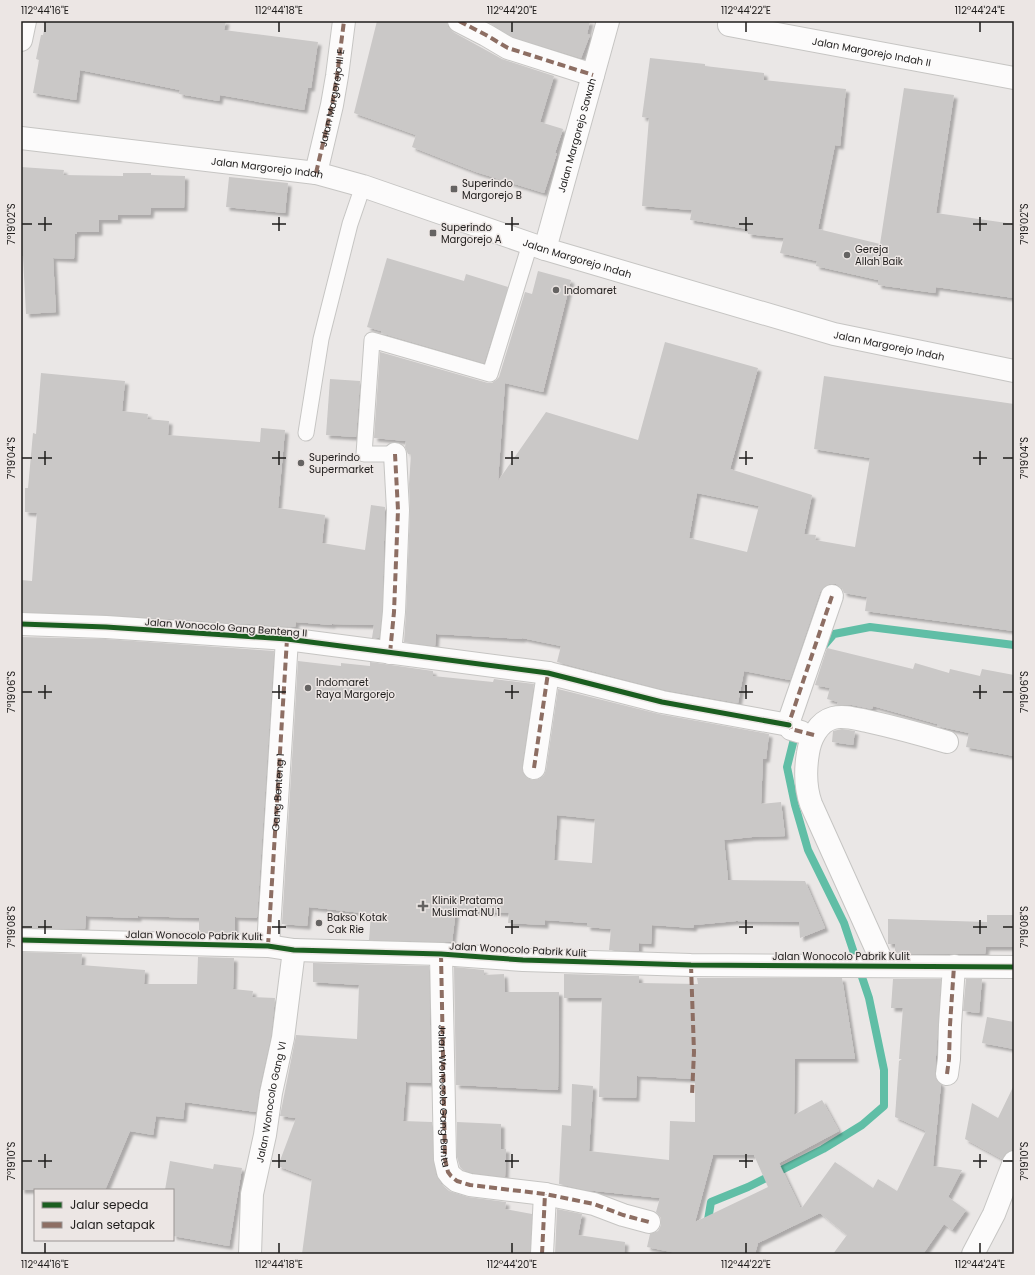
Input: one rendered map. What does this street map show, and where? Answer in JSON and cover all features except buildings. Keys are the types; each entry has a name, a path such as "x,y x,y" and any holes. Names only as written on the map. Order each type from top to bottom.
{"street":[{"path":"21,40 25,21"},
{"name":"Jalan Margorejo III E","path":"316,173 332,105 344,21"},
{"path":"459,21 486,34 508,48 592,75"},
{"name":"Jalan Margorejo Sawah","path":"537,246 608,21"},
{"name":"Jalan Margorejo Indah II","path":"729,25 1014,78"},
{"name":"Jalan Margorejo Indah","path":"21,138 316,173 363,186 537,246 834,334 988,367 1014,371"},
{"path":"390,653 394,612 398,510 395,454"},
{"path":"832,596 790,718 809,745 805,779 811,804 880,966"},
{"name":"Jalan Wonocolo Gang Benteng II","path":"21,624 106,626 287,639 548,673 662,702 800,731"},
{"name":"Gang Benteng 1","path":"268,946 287,639"},
{"path":"534,768 548,673"},
{"path":"800,731 821,725 832,718 840,717 904,729 947,742"},
{"name":"Jalan Wonocolo Pabrik Kulit","path":"21,940 268,946 294,950 440,954 524,960 684,965 1014,967"},
{"name":"Jalan Wonocolo Gang VI","path":"250,1254 252,1194 265,1135 271,1093 283,1038 294,950"},
{"name":"Jalan Wonocolo Gang Buntu","path":"440,954 445,1159 448,1172 457,1181 470,1185 545,1194 594,1204 623,1215 649,1222"},
{"path":"947,1074 954,966"},
{"path":"973,1254 994,1214 1014,1162"},
{"path":"542,1254 545,1194"}],"lane":[{"path":"306,433 321,339 350,224 363,186"},
{"path":"395,454 364,454 372,340 490,374 537,246"}],"waterway":[{"path":"822,648 834,634 870,627 1014,645"},
{"path":"707,1226 711,1202 748,1187 823,1149 862,1125 884,1106 884,1070 869,998 844,923 808,850 795,805 787,767 796,731"}],"marked path":[{"path":"316,173 332,105 344,21"},
{"path":"459,21 508,48 593,75"},
{"path":"390,653 394,612 398,510 395,454"},
{"path":"814,735 791,729 789,723 832,596"},
{"path":"268,946 287,639"},
{"path":"534,768 548,673"},
{"path":"441,954 445,1159 448,1172 451,1176 457,1181 470,1185 545,1194 594,1204 623,1215 649,1222"},
{"path":"691,965 694,1052 692,1095"},
{"path":"947,1074 954,966"},
{"path":"542,1254 545,1194"}],"cycle path":[{"path":"21,624 106,627 287,639 548,673 662,702 789,725"},
{"path":"21,940 268,946 294,950 441,954 523,960 691,965 1014,967"}],"place":[{"name":"Superindo Margorejo B","path":"454,189"},
{"name":"Superindo Margorejo A","path":"433,233"},
{"name":"Gereja Allah Baik","path":"847,255"},
{"name":"Indomaret","path":"556,290"},
{"name":"Superindo Supermarket","path":"301,463"},
{"name":"Indomaret Raya Margorejo","path":"308,688"},
{"name":"Klinik Pratama Muslimat NU 1","path":"423,906"},
{"name":"Bakso Kotak Cak Rie","path":"319,923"}]}
